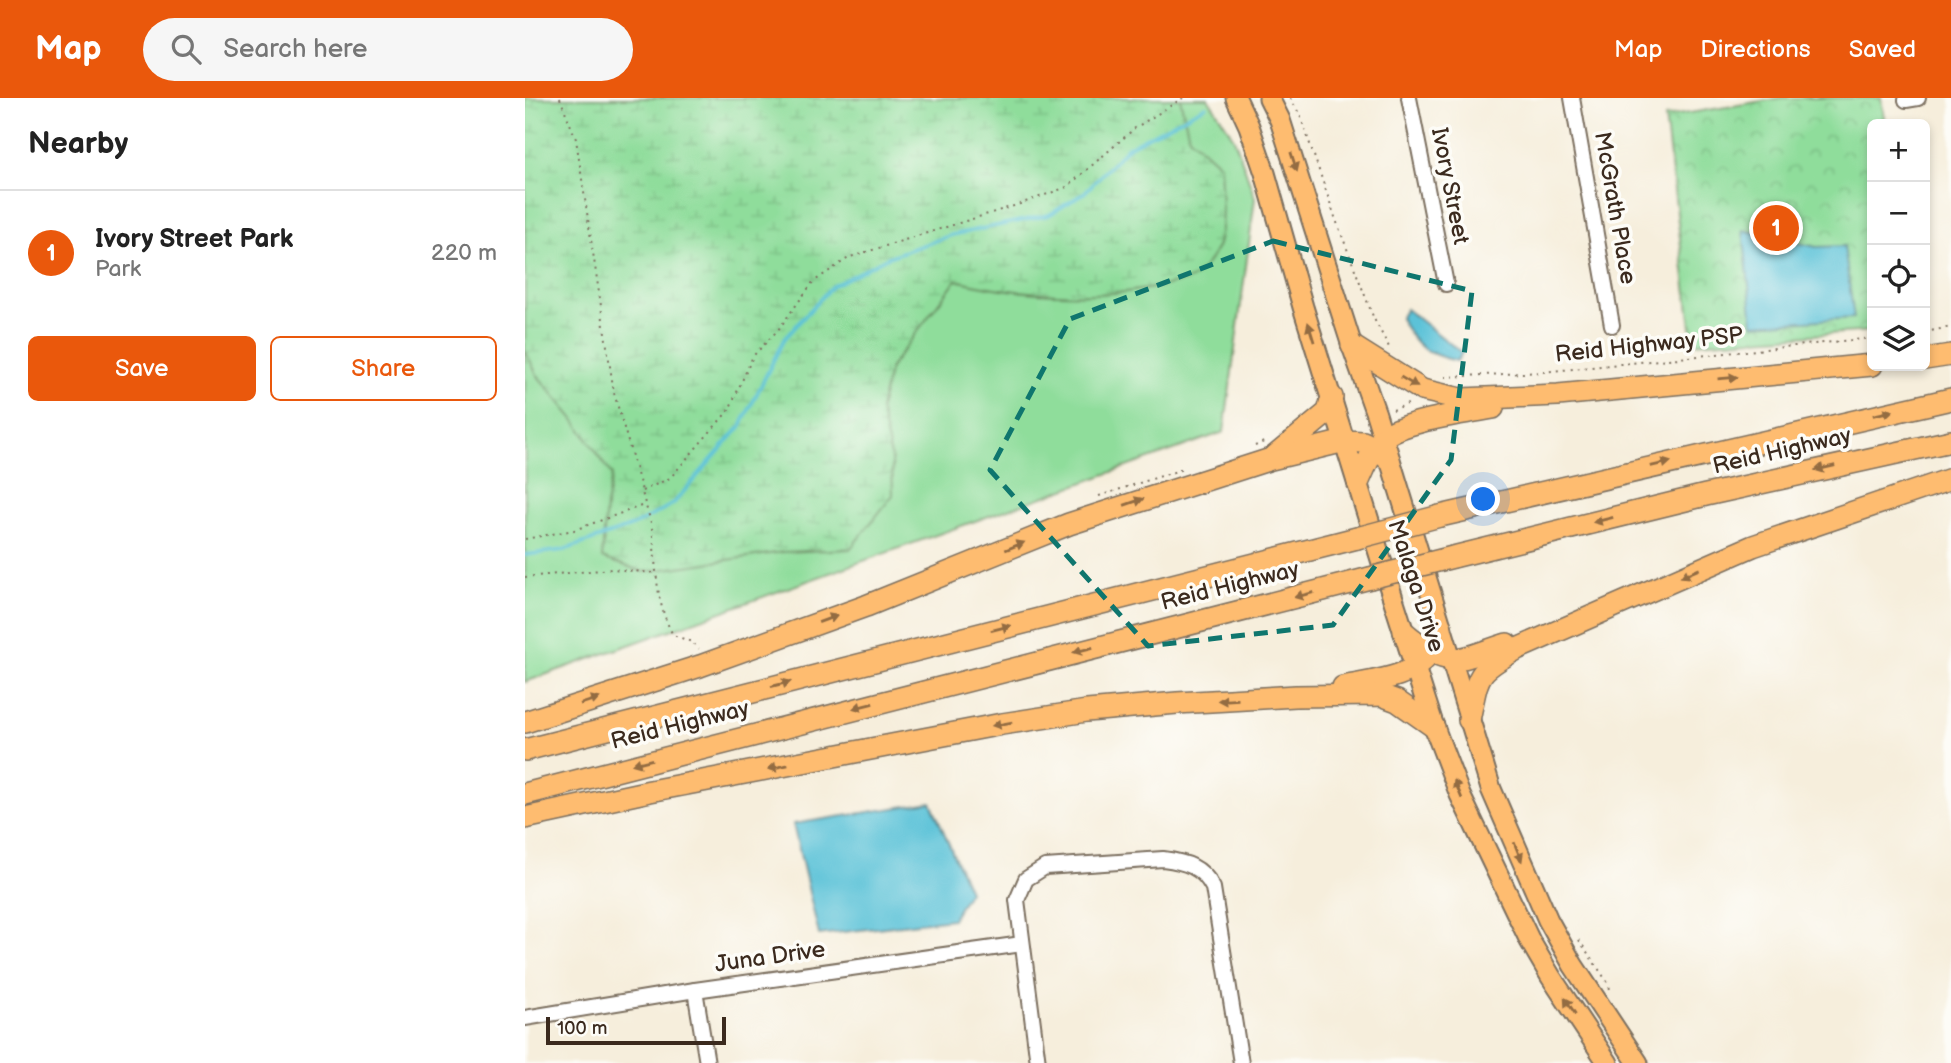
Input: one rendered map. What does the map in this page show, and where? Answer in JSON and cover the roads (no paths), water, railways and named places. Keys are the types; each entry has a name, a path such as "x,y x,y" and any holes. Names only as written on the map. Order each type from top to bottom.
{"highway":[{"path":"1352,345 1422,390 1461,399 1558,396 1867,365"},
{"path":"1930,358 1951,355"},
{"path":"1359,483 1399,428 1558,396"},
{"path":"1271,459 1328,412 1332,397"},
{"name":"Reid Highway","path":"525,750 1440,516 1951,399"},
{"path":"525,722 700,666 866,606 1069,524 1271,459 1345,441 1363,442 1383,449"},
{"name":"Reid Highway","path":"525,794 1453,557 1706,495 1951,441"},
{"path":"1469,720 1477,679 1482,671 1517,649 1753,546 1951,479"},
{"path":"1423,659 1451,660 1472,656 1566,626"},
{"path":"1296,696 1399,675 1423,659 1441,627"},
{"path":"1404,632 1423,659"},
{"path":"525,818 663,788 1002,724 1100,710 1296,696 1381,695 1397,701 1434,727"}],"main road":[{"name":"Malaga Drive","path":"1236,98 1265,173 1404,632"},
{"name":"Malaga Drive","path":"1269,98 1280,120 1352,345 1385,412 1383,449 1491,789 1548,920 1573,965 1638,1063"},
{"name":"Malaga Drive","path":"1423,659 1434,727 1460,795 1516,912 1551,977 1608,1063"}],"street":[{"name":"Ivory Street","path":"1409,98 1446,284"},
{"name":"McGrath Place","path":"1572,98 1612,325"},
{"path":"1038,1063 1017,900 1026,879 1045,867 1163,859 1196,867 1207,876 1213,888 1241,1063"},
{"name":"Juna Drive","path":"525,1018 695,990 1022,944"},
{"path":"695,990 707,1063"}],"water":[{"path":"1743,230 1816,247 1844,246 1854,318 1753,324"},
{"path":"1406,309 1462,353 1457,361 1429,352 1416,342 1400,318"},
{"path":"931,802 969,891 952,919 819,935 793,824"}],"waterway":[{"path":"525,555 564,550 633,526 673,504 741,426 784,339 832,286 888,257 952,235 1049,215 1084,193 1128,147 1206,106"}],"place":[{"name":"Ivory Street Park","path":"1776,228"}]}
